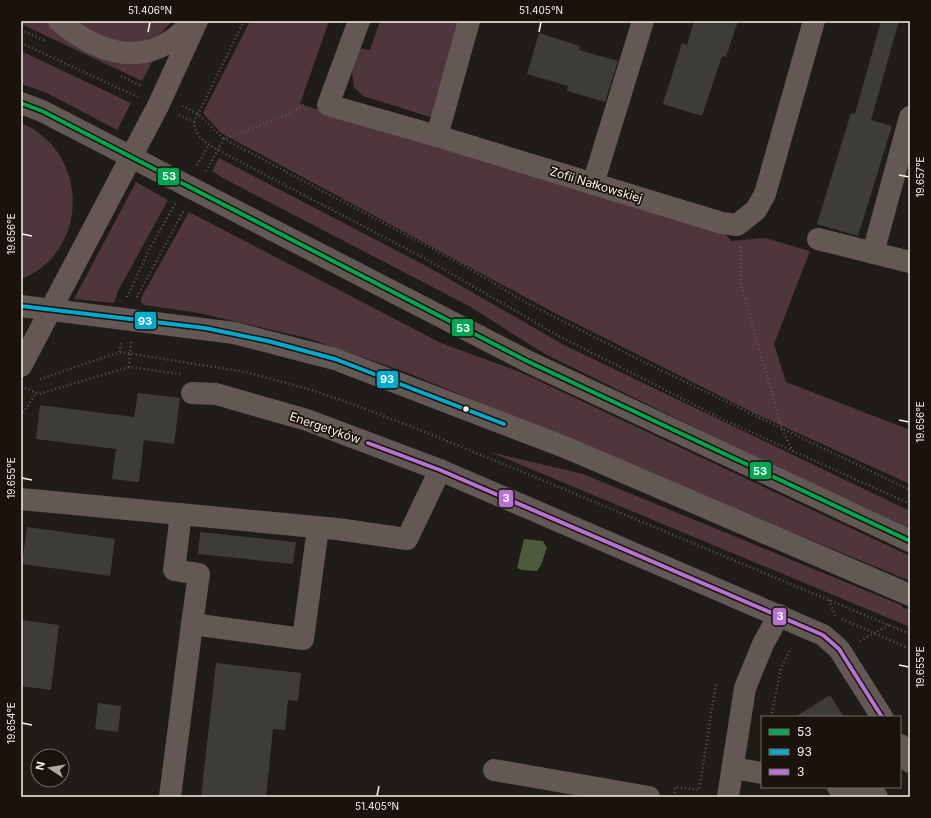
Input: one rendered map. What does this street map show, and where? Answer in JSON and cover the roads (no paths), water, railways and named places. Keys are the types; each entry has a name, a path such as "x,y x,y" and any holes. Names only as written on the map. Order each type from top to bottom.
{"main road":[{"path":"59,21 89,41 113,52 131,55 160,47 174,38 193,21"},
{"path":"29,373 52,308 160,101 197,21"}],"street":[{"name":"Zofii Nałkowskiej","path":"359,21 328,105 437,136 722,223 737,225 756,210 765,194 814,21"},
{"path":"437,136 470,21"},
{"path":"592,184 642,21"},
{"path":"21,103 42,111 130,158 190,187 529,362 910,541"},
{"path":"874,253 910,119"},
{"path":"818,239 910,262"},
{"path":"21,306 52,308 234,333 335,359 567,448 910,595"},
{"name":"Energetyków","path":"192,393 216,394 307,420 440,470 823,635 832,641 839,649 881,716"},
{"path":"21,498 318,528 407,539 440,470"},
{"path":"170,797 199,574 174,570 181,514"},
{"path":"192,624 303,639 318,528"},
{"path":"728,797 749,676 779,615"},
{"path":"901,747 910,762"},
{"path":"733,768 761,773"},
{"path":"494,770 649,797"},
{"path":"844,788 868,792 877,797"}]}
